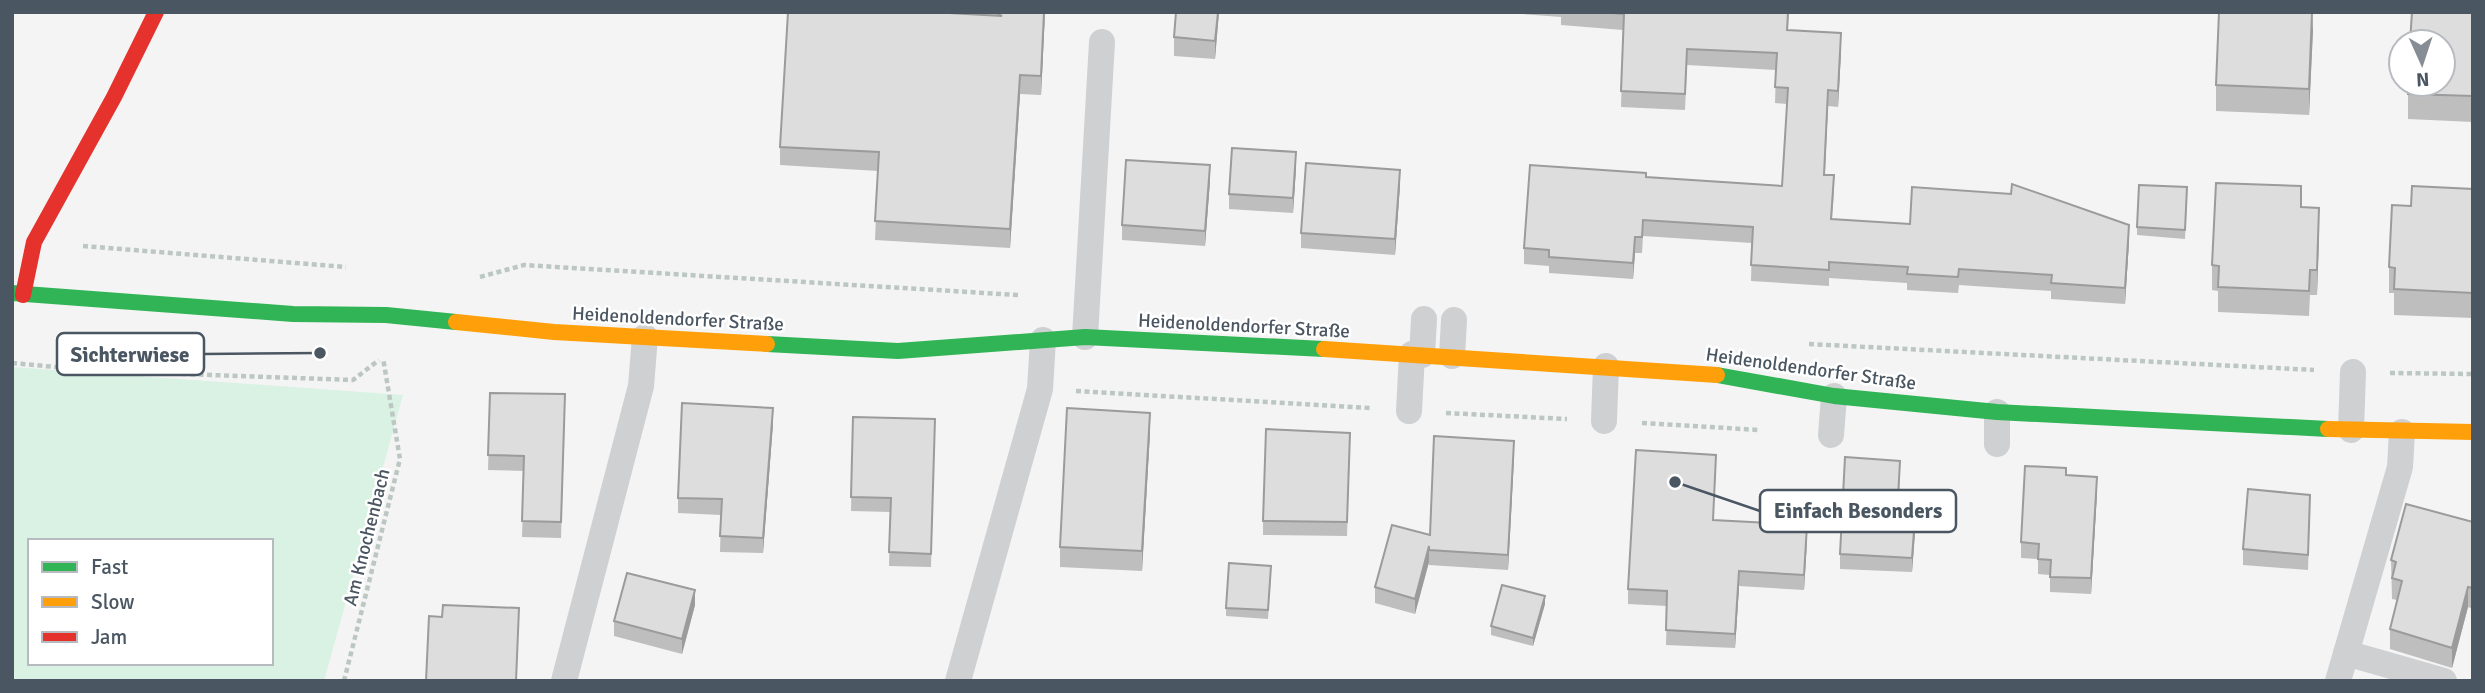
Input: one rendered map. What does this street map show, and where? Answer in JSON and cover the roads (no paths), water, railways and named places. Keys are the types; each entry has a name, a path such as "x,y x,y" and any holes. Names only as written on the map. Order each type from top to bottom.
{"street":[{"path":"18,294 34,242 114,97 156,12"},
{"name":"Heidenoldendorfer Straße","path":"18,294 293,314 386,314 554,332 898,351 1085,337 1417,354 1713,374 1834,396 1997,412 2351,430 2473,432"}],"lane":[{"path":"1085,337 1102,42"},
{"path":"1409,411 1424,319"},
{"path":"1452,356 1454,320"},
{"path":"564,681 641,386 645,337"},
{"path":"958,681 1040,389 1044,340"},
{"path":"1604,421 1606,366"},
{"path":"2351,430 2353,372"},
{"path":"1831,435 1834,396"},
{"path":"1997,412 1997,444"},
{"path":"2338,681 2400,467 2402,432"},
{"path":"2346,653 2444,681"}],"place":[{"name":"Sichterwiese","path":"320,353"},
{"name":"Einfach Besonders","path":"1675,482"}]}
